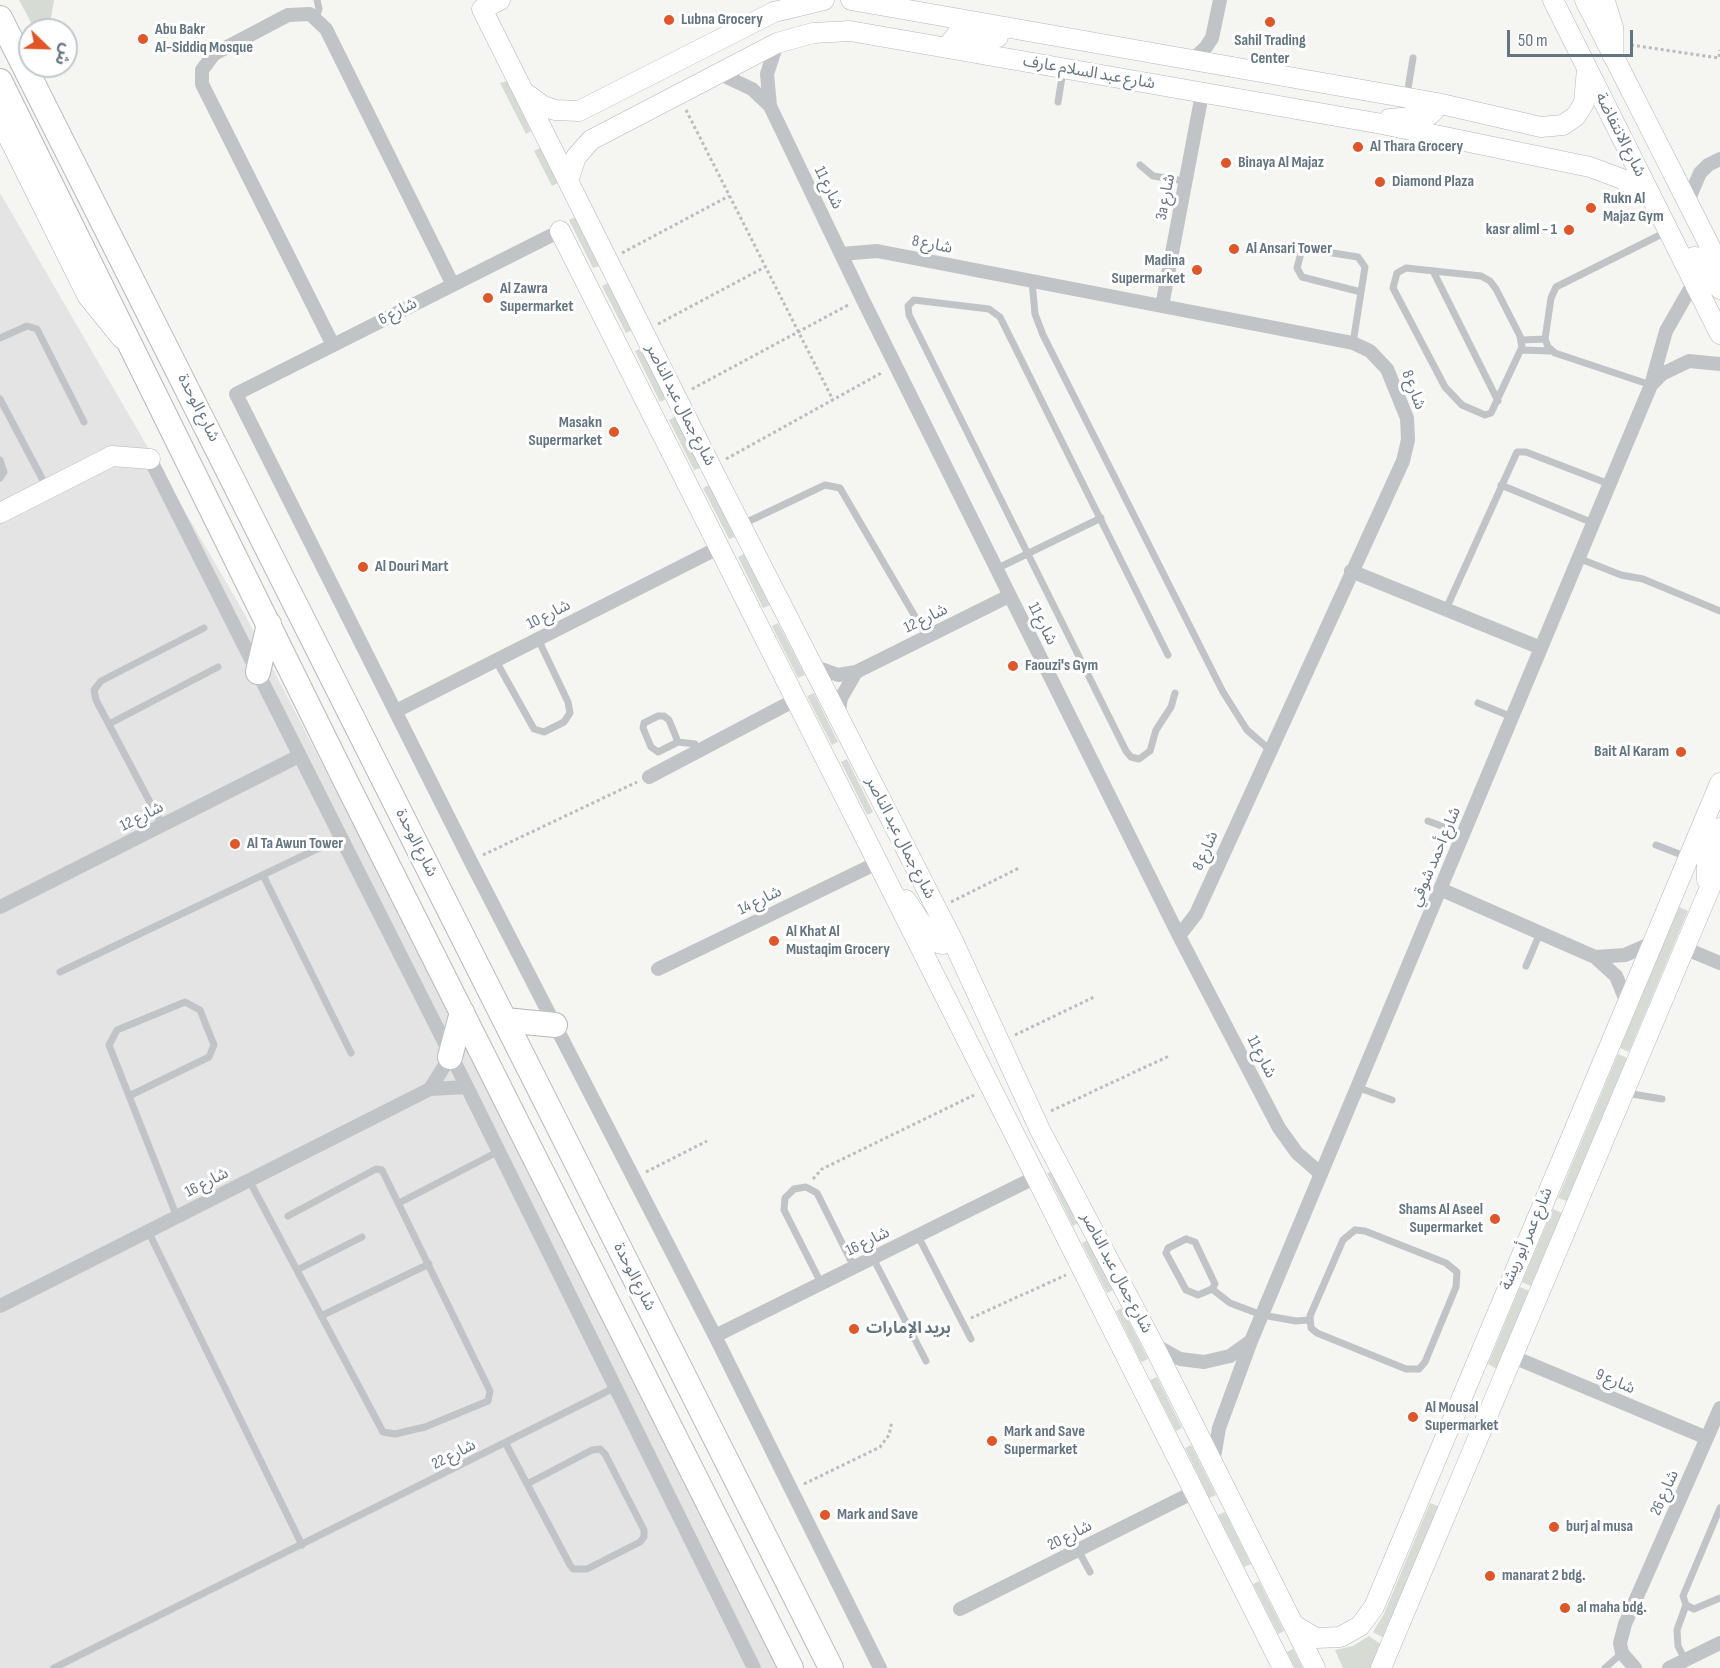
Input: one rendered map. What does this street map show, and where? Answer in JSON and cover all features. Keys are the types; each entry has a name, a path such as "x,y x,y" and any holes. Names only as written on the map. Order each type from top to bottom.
{"highway":[{"name":"شارع الوحدة","path":"0,18 831,1668"},
{"name":"شارع الوحدة","path":"0,81 268,624 791,1668"},
{"path":"258,672 268,624"},
{"path":"450,1057 462,1012"},
{"path":"505,1020 555,1025"}],"main road":[{"path":"1604,0 1614,49"},
{"path":"0,119 88,296 115,332 132,347"}],"street":[{"name":"شارع جمال عبد الناصر","path":"500,0 482,9 711,467 952,939 1038,1124 1152,1342 1315,1668"},
{"path":"523,92 549,108 579,111 774,12 824,0"},
{"name":"شارع عبد السلام عارف","path":"851,0 1437,103 1540,127 1556,127 1570,122 1581,110 1585,96 1587,69"},
{"path":"1191,61 1212,38 1220,0"},
{"name":"شارع الانتفاضة","path":"1552,0 1720,334"},
{"name":"شارع الانتفاضة","path":"1585,0 1614,49 1720,266"},
{"path":"333,345 202,84 202,70 214,54 288,15 303,13 316,17 326,29 453,285"},
{"name":"شارع عبد السلام عارف","path":"568,181 576,157 591,140 777,43 813,33 850,30 1382,124 1590,167 1622,179 1650,194"},
{"path":"955,48 952,38 958,33 1005,37 1027,31"},
{"path":"656,107 648,102 649,90 704,59 713,51 718,41"},
{"name":"شارع 11","path":"777,43 767,74 770,106 862,298 1179,936 1279,1128 1297,1153 1321,1174"},
{"name":"شارع 11","path":"718,73 742,82 770,106"},
{"name":"3a شارع","path":"1162,306 1202,94"},
{"path":"1382,124 1398,117 1428,116 1434,111 1437,103"},
{"path":"1688,201 1700,173 1708,165 1720,159"},
{"name":"شارع جمال عبد الناصر","path":"560,231 977,1064 1283,1668"},
{"name":"شارع 6","path":"396,711 236,394 560,231"},
{"name":"شارع 8","path":"841,254 877,251 1353,343 1370,351 1387,369 1404,408 1408,429 1402,461 1196,914 1179,936"},
{"path":"1685,264 1694,257 1701,258 1720,289"},
{"name":"شارع أحمد شوقي","path":"1213,1465 1219,1428 1251,1341 1651,385 1666,331 1694,282"},
{"path":"1651,385 1662,374 1689,361 1720,364"},
{"path":"0,513 112,456 150,459 499,1151 754,1668"},
{"name":"شارع 10","path":"396,711 718,548"},
{"path":"1351,571 1541,648"},
{"name":"شارع 12","path":"813,666 829,674 856,672 1010,596"},
{"path":"838,718 841,698 856,672"},
{"path":"649,777 795,700"},
{"path":"396,711 470,861 715,1336 880,1668"},
{"name":"شارع 12","path":"0,907 299,756"},
{"name":"شارع عمر أبو ريشة","path":"1293,1624 1316,1638 1329,1639 1351,1632 1368,1617 1720,783"},
{"path":"1710,888 1707,862 1720,828"},
{"name":"شارع 14","path":"658,969 877,863"},
{"name":"شارع عمر أبو ريشة","path":"1381,1668 1720,864"},
{"path":"1440,890 1595,957 1616,976 1627,1003"},
{"path":"892,894 908,902 934,942 943,944 952,939"},
{"path":"1595,957 1625,956 1652,943"},
{"path":"1684,948 1720,963"},
{"path":"977,1064 979,1055 988,1052 992,1054 1024,1114 1038,1124"},
{"path":"430,1089 450,1057"},
{"name":"شارع 16","path":"0,1306 430,1089 467,1087"},
{"name":"شارع 16","path":"715,1336 1036,1178"},
{"path":"1152,1342 1180,1359 1204,1362 1230,1356 1251,1341"},
{"name":"شارع 9","path":"1511,1356 1707,1438"},
{"path":"1455,1490 1445,1484 1441,1473 1470,1408 1472,1394 1467,1381"},
{"name":"شارع 26","path":"1622,1653 1620,1643 1625,1624 1720,1408"},
{"name":"شارع 20","path":"960,1609 1194,1492"},
{"path":"1670,1668 1720,1643"},
{"path":"1622,1653 1635,1668"}],"lane":[{"path":"316,17 319,9 317,0"},
{"path":"1407,98 1413,58"},
{"path":"1058,102 1063,68"},
{"path":"1140,165 1149,174 1185,181"},
{"path":"1551,351 1545,339 1551,298 1557,287 1668,231"},
{"path":"1353,343 1365,267 1358,256 1311,249 1301,254 1297,267 1302,277 1361,292"},
{"path":"1401,270 1434,271 1476,275 1490,281 1522,340 1522,350 1498,400 1491,413 1485,415 1455,400 1445,387 1393,288 1394,278 1401,270"},
{"path":"1434,271 1498,400"},
{"path":"1032,281 1035,314 1043,335 1223,692 1247,730 1270,750"},
{"path":"1168,655 1000,317 984,308 914,300 908,306 909,315 1131,757 1139,759 1150,751 1156,730 1171,707 1175,693"},
{"path":"0,338 27,327 37,329 84,422"},
{"path":"1522,340 1545,339"},
{"path":"1522,350 1551,351 1651,385"},
{"path":"0,399 48,489"},
{"path":"1446,609 1515,455 1523,451 1609,484"},
{"path":"0,460 4,472 0,478"},
{"path":"741,525 825,485 840,488 927,637"},
{"path":"1501,485 1593,523"},
{"path":"996,569 1101,518"},
{"path":"1578,558 1621,575 1638,578 1720,611"},
{"path":"162,825 94,695 97,685 204,628"},
{"path":"496,661 534,729 544,732 564,723 570,713 568,702 538,639"},
{"path":"109,724 218,667"},
{"path":"1478,702 1512,717"},
{"path":"678,742 669,720 664,716 646,721 643,725 643,731 656,752 678,742 695,744 700,752"},
{"path":"1428,821 1463,834"},
{"path":"60,972 340,838"},
{"path":"1656,845 1689,858"},
{"path":"263,875 351,1053"},
{"path":"1526,966 1540,933"},
{"path":"129,1096 209,1057 214,1045 200,1010 185,1002 117,1030 110,1045 129,1096 177,1217"},
{"path":"1357,1087 1392,1100"},
{"path":"1623,1092 1662,1099"},
{"path":"399,1203 499,1151"},
{"path":"249,1180 383,1432 395,1434 425,1427 486,1403 490,1398 490,1391 383,1172 378,1169 288,1216"},
{"path":"821,1283 784,1210 789,1193 800,1187 812,1190 820,1199 854,1267"},
{"path":"1355,1230 1365,1231 1446,1263 1457,1272 1458,1282 1423,1366 1415,1370 1317,1333 1311,1328 1309,1320 1344,1240 1355,1230"},
{"path":"148,1231 302,1545"},
{"path":"918,1236 971,1340"},
{"path":"297,1270 362,1237"},
{"path":"1186,1239 1195,1242 1214,1282 1212,1289 1198,1295 1188,1292 1167,1255 1168,1248 1186,1239"},
{"path":"873,1258 926,1362"},
{"path":"321,1316 429,1264"},
{"path":"1212,1289 1230,1303 1262,1316 1296,1321 1309,1320"},
{"name":"شارع 22","path":"54,1668 616,1387"},
{"path":"506,1444 527,1484 573,1569 587,1569 640,1542 644,1537 639,1520 600,1449 592,1449 527,1484"},
{"path":"1685,1660 1678,1646 1677,1630 1686,1605 1684,1591 1720,1508"},
{"path":"1078,1550 1090,1572"},
{"path":"1686,1605 1699,1609 1720,1598"},
{"path":"1605,1668 1622,1653"}],"path":[{"path":"1614,49 1719,58 1720,50"},
{"path":"678,95 833,400"},
{"path":"608,260 729,196"},
{"path":"644,332 765,267"},
{"path":"676,397 862,298"},
{"path":"711,467 895,365"},
{"path":"470,861 649,777"},
{"path":"936,909 1019,868"},
{"path":"1000,1042 1094,997"},
{"path":"1038,1124 1169,1056"},
{"path":"812,1190 814,1178 822,1170 989,1087"},
{"path":"633,1178 707,1141"},
{"path":"962,1322 1082,1268"},
{"path":"792,1491 874,1451 885,1441 892,1421"}],"shaded area":[{"path":"19,0 54,0 51,18 29,18"},
{"path":"507,81 531,131 526,134 500,83"},
{"path":"540,148 558,183 552,186 534,151"},
{"path":"0,193 244,613 462,1034 779,1668 0,1668"},
{"path":"575,217 599,266 593,268 569,220"},
{"path":"608,283 632,330 626,333 602,286"},
{"path":"641,348 666,399 660,402 635,351"},
{"path":"675,417 701,468 694,470 669,420"},
{"path":"709,485 735,537 729,539 703,488"},
{"path":"744,554 770,605 763,608 738,557"},
{"path":"778,623 805,675 798,678 772,626"},
{"path":"814,693 838,742 832,745 807,696"},
{"path":"847,759 873,812 867,815 841,762"},
{"path":"1679,907 1688,911 1629,1052 1620,1048"},
{"path":"1618,1054 1627,1058 1567,1201 1558,1198"},
{"path":"1052,1172 1079,1222 1073,1226 1047,1173"},
{"path":"1553,1209 1562,1213 1531,1286 1522,1282"},
{"path":"1088,1240 1113,1290 1107,1293 1082,1243"},
{"path":"1520,1287 1529,1291 1497,1369 1488,1364"},
{"path":"1122,1308 1148,1359 1141,1362 1116,1311"},
{"path":"1157,1377 1182,1428 1176,1431 1150,1380"},
{"path":"1191,1445 1216,1495 1209,1498 1185,1448"},
{"path":"1430,1503 1440,1507 1384,1638 1373,1632 1384,1614"},
{"path":"1225,1512 1251,1564 1244,1567 1218,1515"},
{"path":"1259,1581 1284,1631 1278,1634 1253,1584"},
{"path":"1369,1636 1382,1645 1372,1668 1343,1668 1335,1650 1353,1646"},
{"path":"1293,1649 1303,1668 1295,1668 1287,1652"}],"place":[{"name":"Lubna Grocery","path":"669,20"},
{"name":"Sahil Trading Center","path":"1270,22"},
{"name":"Abu Bakr Al-Siddiq Mosque","path":"143,39"},
{"name":"Al Thara Grocery","path":"1358,147"},
{"name":"Binaya Al Majaz","path":"1226,163"},
{"name":"Diamond Plaza","path":"1380,182"},
{"name":"Rukn Al Majaz Gym","path":"1591,208"},
{"name":"kasr aliml - 1","path":"1569,230"},
{"name":"Al Ansari Tower","path":"1234,249"},
{"name":"Madina Supermarket","path":"1197,270"},
{"name":"Al Zawra Supermarket","path":"488,298"},
{"name":"Masakn Supermarket","path":"614,432"},
{"name":"Al Douri Mart","path":"363,567"},
{"name":"Faouzi's Gym","path":"1013,666"},
{"name":"Bait Al Karam","path":"1681,752"},
{"name":"Al Ta Awun Tower","path":"235,844"},
{"name":"Al Khat Al Mustaqim Grocery","path":"774,941"},
{"name":"Shams Al Aseel Supermarket","path":"1495,1219"},
{"name":"بريد الإمارات","path":"854,1329"},
{"name":"Al Mousal Supermarket","path":"1413,1417"},
{"name":"Mark and Save Supermarket","path":"992,1441"},
{"name":"Mark and Save","path":"825,1515"},
{"name":"burj al musa","path":"1554,1527"},
{"name":"manarat 2 bdg.","path":"1490,1576"},
{"name":"al maha bdg.","path":"1565,1608"}]}
